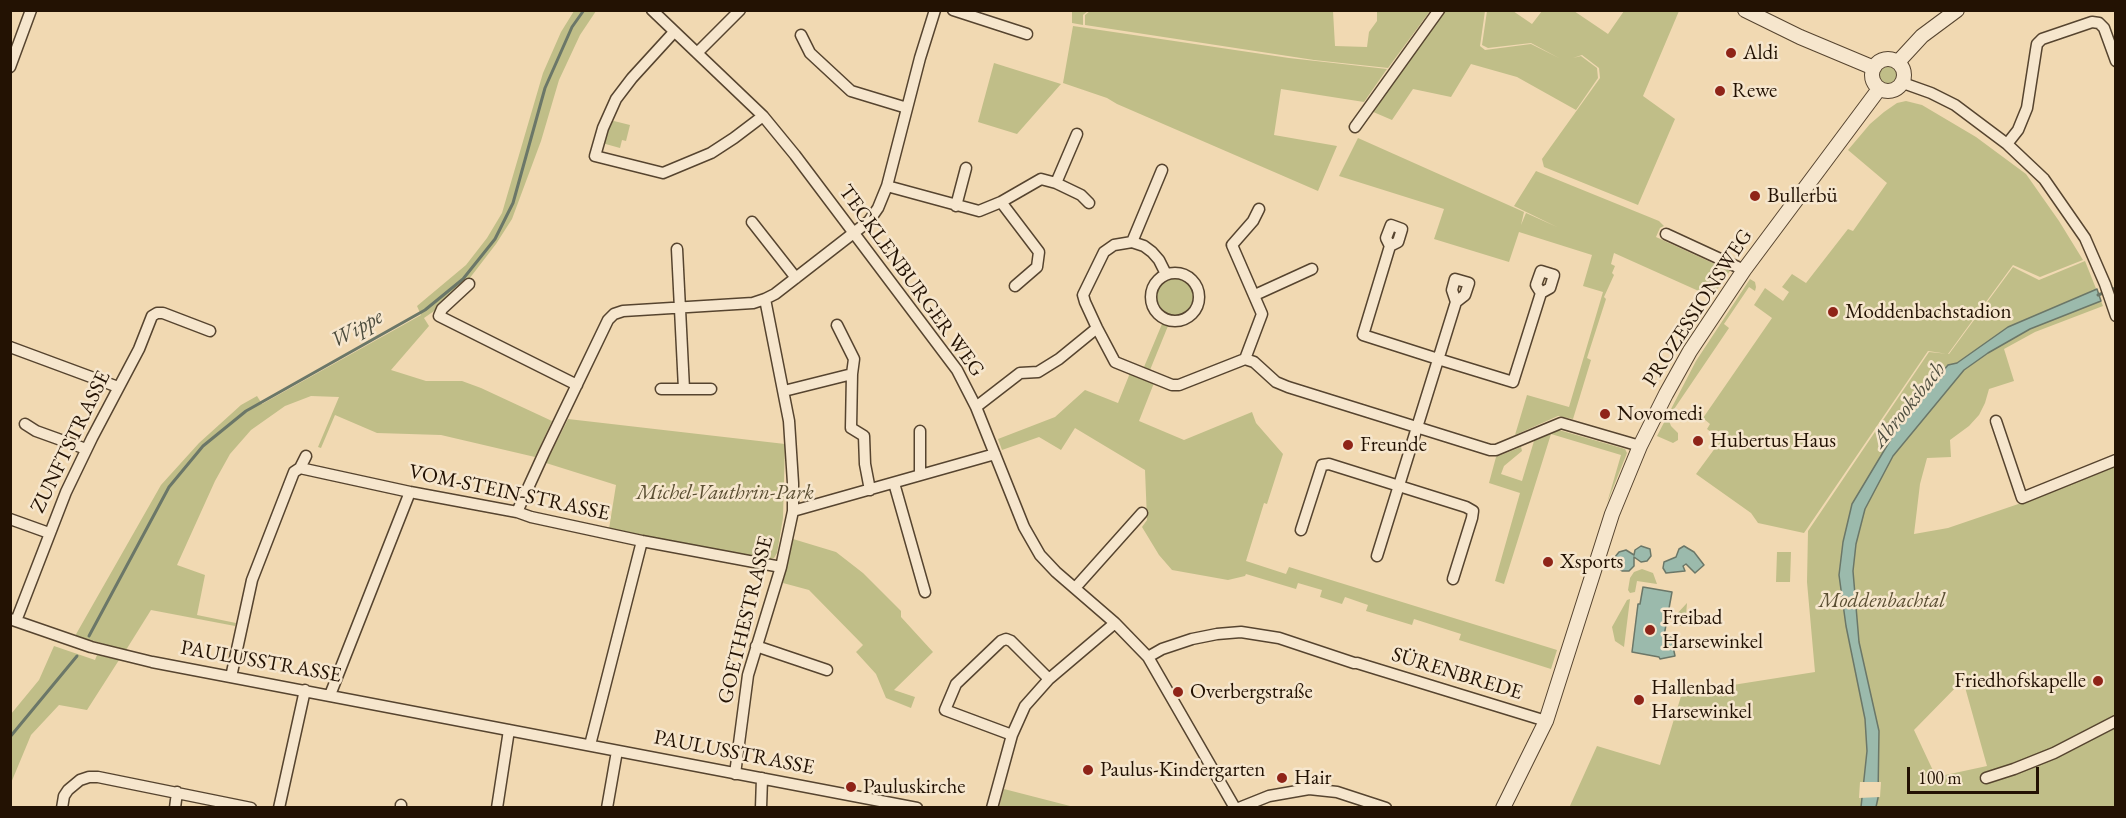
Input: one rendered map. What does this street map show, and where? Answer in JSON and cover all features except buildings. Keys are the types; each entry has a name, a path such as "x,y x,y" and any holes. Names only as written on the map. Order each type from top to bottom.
{"street":[{"path":"10,68 31,10"},
{"name":"TECKLENBURGER WEG","path":"652,10 763,116 957,370 976,406 1024,527 1040,555 1056,572 1115,623 1148,657 1237,807"},
{"path":"697,53 740,10"},
{"path":"517,512 608,320 614,314 623,311 753,303 765,299 796,278 869,221 878,208 887,186 935,10"},
{"path":"953,10 1027,34"},
{"path":"1355,127 1439,10"},
{"path":"1745,10 1874,68"},
{"path":"1898,62 1923,36 1957,10"},
{"path":"2007,144 2018,130 2028,108 2037,44 2042,39 2092,22 2099,22 2104,28 2115,61"},
{"path":"674,32 616,99 603,128 595,156 663,173 711,153 763,116"},
{"path":"801,35 810,53 851,91 907,108"},
{"path":"1885,60 1898,62 1905,76 1903,83 1897,90 1888,92 1879,89 1872,76 1874,68 1885,60"},
{"path":"1903,83 1955,105 2007,144 2044,179 2085,238 2105,284 2115,316"},
{"name":"PROZESSIONSWEG","path":"1503,807 1546,722 1596,560 1640,446 1690,351 1744,270 1879,89"},
{"path":"1056,183 1077,134"},
{"path":"956,206 966,168"},
{"path":"1132,242 1162,170"},
{"path":"887,186 979,211 1041,179 1056,183 1081,195 1089,203"},
{"path":"1000,202 1039,252 1037,267 1015,286"},
{"path":"1245,359 1262,319 1261,309 1232,245 1253,221 1259,209"},
{"path":"752,222 796,278"},
{"path":"1666,234 1744,270"},
{"path":"1166,274 1159,260 1144,246 1132,242 1114,245 1107,248 1083,295 1084,302 1115,362 1172,385 1179,385 1245,359 1254,362 1276,382 1288,387 1491,450 1561,423 1640,446"},
{"path":"1390,246 1363,335 1438,359 1513,382 1541,293"},
{"path":"677,249 684,388"},
{"path":"1255,295 1312,268"},
{"path":"1183,273 1196,284 1199,292 1196,309 1184,320 1167,320 1154,309 1150,293 1158,278 1166,274 1183,273"},
{"path":"469,284 442,309 439,316 577,385"},
{"name":"GOETHESTRASSE","path":"735,774 748,675 781,567 793,511 789,421 765,299"},
{"path":"1377,556 1456,302"},
{"name":"ZUNFTSTRASSE","path":"13,620 86,449 139,349 152,316 163,313 210,330"},
{"path":"837,325 854,359 851,428 864,436 865,464 870,490"},
{"path":"976,406 1020,373 1038,372 1045,368 1097,328"},
{"path":"10,347 118,387"},
{"path":"784,391 852,374"},
{"path":"661,389 711,389"},
{"path":"1996,421 2022,498 2115,460"},
{"path":"25,424 36,431 86,449"},
{"path":"920,431 920,475"},
{"path":"793,511 995,454"},
{"path":"231,677 252,580 294,472 300,468 306,456"},
{"path":"1301,530 1322,465 1329,464 1466,507 1473,511 1453,579"},
{"name":"VOM-STEIN-STRASSE","path":"300,468 517,512 642,541 781,567"},
{"path":"894,483 925,592"},
{"path":"330,695 410,492"},
{"path":"1075,588 1142,513"},
{"path":"10,519 49,532"},
{"path":"590,745 642,541"},
{"name":"PAULUSSTRASSE","path":"13,620 86,645 152,662 917,807"},
{"path":"992,807 1012,735 1025,706 1049,679 1115,623"},
{"name":"SÜRENBREDE","path":"1148,657 1162,649 1217,634 1241,632 1279,638 1546,722"},
{"path":"1012,735 945,710 956,684 1001,641 1006,639 1011,641 1049,679"},
{"path":"756,646 827,670"},
{"path":"279,807 305,690"},
{"path":"1986,778 2054,753 2115,721"},
{"path":"497,807 509,730"},
{"path":"606,807 617,751"},
{"path":"62,807 68,790 80,780 89,777 251,807"},
{"path":"761,807 762,778"},
{"path":"1237,807 1269,796 1309,789 1337,792 1383,807"},
{"path":"175,807 177,792"}],"green space":[{"path":"574,11 596,11 580,35 559,80 541,141 512,219 466,283 424,318 429,326 391,370 426,381 462,381 552,421 535,457 441,435 377,433 335,415 321,448 318,447 339,397 311,396 285,406 251,430 230,454 215,481 177,565 205,575 197,615 236,623 235,626 151,610 126,650 75,636 161,485 199,443 241,405 257,396 262,404 421,315 417,306 466,265 487,238 502,213 543,73 561,32"},
{"path":"1072,11 1088,11 1083,15 1083,25 1072,23"},
{"path":"1090,11 1333,11 1335,46 1367,47 1369,32 1377,21 1377,11 1430,11 1388,68 1314,60 1085,25 1085,15"},
{"path":"1443,11 1485,11 1480,46 1485,50 1531,44 1559,58 1531,43 1488,48 1482,45 1487,11 1513,11 1532,24 1542,11 1574,11 1608,34 1624,11 1679,11 1643,96 1675,119 1638,205 1544,167 1542,159 1600,78 1599,68 1582,55 1573,58 1581,56 1597,68 1598,78 1576,110 1517,77 1471,64 1451,97 1413,89 1392,120 1371,111"},
{"path":"1073,26 1289,58 1387,69 1364,102 1281,89 1274,135 1337,146 1318,191 1107,98 1063,83"},
{"path":"994,63 1061,84 1017,134 978,122"},
{"path":"1889,66 1896,69 1899,76 1896,83 1889,86 1882,83 1879,76 1882,69"},
{"path":"1906,101 1922,105 1976,137 2026,174 2083,260 2040,277 2013,265 1948,354 1928,351 1804,533 1758,523 1751,513 1696,474 1721,440 1707,429 1710,424 1703,418 1772,318 1754,305 1765,288 1783,301 1789,292 1782,287 1792,274 1806,283 1848,229 1853,231 1887,183 1848,150 1870,124 1884,112 1897,103"},
{"path":"610,120 630,125 626,141 622,140 620,148 602,143"},
{"path":"1358,138 1524,212 1521,225 1526,213 1557,227 1514,206 1536,171 1659,221 1664,226 1660,228 1656,237 1730,271 1712,297 1614,253 1611,264 1615,266 1612,273 1614,275 1604,297 1606,299 1587,358 1591,360 1573,419 1558,416 1515,435 1527,395 1569,407 1603,292 1583,286 1592,255 1519,232 1509,262 1434,239 1444,209 1339,176"},
{"name":"Moddenbachtal","path":"2085,261 2103,306 2035,332 2004,349 2014,381 1989,389 1979,415 1969,426 1950,440 1951,457 1927,458 1920,484 1914,534 1948,528 2033,499 2115,464 2115,807 1569,808 1597,746 1660,765 1682,693 1815,672 1807,582 1808,531 1929,352 1949,354 2013,267 2039,280","holes":["1963,680 1987,766 1936,777 1914,730"]},
{"path":"1175,277 1189,283 1195,297 1189,311 1175,317 1161,311 1155,297 1161,283"},
{"path":"1750,279 1755,282 1755,291 1749,287 1724,324 1729,328 1668,418 1671,426 1678,433 1678,440 1673,443 1657,436 1696,361"},
{"path":"1162,324 1168,326 1150,370 1144,367"},
{"path":"1130,373 1154,383 1139,421 1184,440 1252,412 1256,423 1283,454 1267,504 1264,503 1246,561 1286,574 1289,567 1557,650 1551,669 1459,640 1461,634 1414,619 1412,625 1366,611 1368,605 1345,597 1342,604 1320,597 1322,590 1298,583 1296,589 1246,574 1228,580 1172,570 1159,555 1142,527 1147,520 1145,470 1075,428 1061,450 1039,437 1002,450 998,439 1055,417 1085,390 1118,403"},
{"name":"Michel-Vauthrin-Park","path":"568,419 785,444 783,518 777,553 774,558 769,559 609,529 616,485 546,463"},
{"path":"1559,430 1625,449 1627,453 1607,503 1621,455 1551,434 1504,584 1495,581 1520,493 1489,483 1496,457 1521,447 1522,451 1504,466 1501,474 1522,481 1534,441"},
{"path":"793,539 836,552 863,573 901,611 901,617 933,652 894,690 915,697 911,708 886,698 876,674 856,652 863,645 809,590 783,583"},
{"path":"1777,552 1791,552 1790,582 1776,582"},
{"path":"1642,569 1653,573 1657,584 1637,581 1635,592 1630,593 1628,590 1630,578 1634,572"},
{"path":"1630,599 1624,647 1615,641 1612,627 1627,600"},
{"path":"1687,603 1688,625 1679,626 1675,623 1674,617"},
{"path":"54,646 95,660 97,655 119,660 87,710 59,705 31,735 11,783 11,714 39,680"},
{"path":"1004,789 1074,807 999,807"}],"shaded area":[{"path":"2097,289 2101,301 2030,329 1964,370 1893,456 1865,509 1856,544 1853,571 1859,642 1879,731 1876,807 1861,807 1867,751 1865,719 1846,626 1839,575 1843,542 1852,504 1903,419 1948,365 1957,363 2008,327"},
{"path":"1641,546 1650,549 1651,556 1647,561 1641,562 1634,557 1634,566 1629,571 1622,571 1616,567 1615,557 1619,552 1626,550 1634,555 1635,550"},
{"path":"1684,546 1694,552 1704,565 1695,573 1686,564 1683,566 1685,571 1666,573 1663,568 1664,562 1676,557 1679,549"},
{"name":"Freibad Harsewinkel","path":"1643,587 1672,592 1664,636 1671,637 1675,656 1660,659 1632,652 1638,604 1640,604"}],"pier":[{"path":"1860,782 1881,782 1880,797 1859,798"}],"waterway":[{"name":"Wippe","path":"89,636 169,487 203,446 246,411 425,310 463,279 495,239 513,203 545,88 572,27 584,10"},
{"name":"Abrooksbach","path":"2098,295 2116,288"},
{"name":"Wippe","path":"10,737 77,656"}],"place":[{"name":"Aldi","path":"1731,53"},
{"name":"Rewe","path":"1720,91"},
{"name":"Bullerbü","path":"1755,196"},
{"name":"Moddenbachstadion","path":"1833,312"},
{"name":"Novomedi","path":"1605,414"},
{"name":"Hubertus Haus","path":"1698,441"},
{"name":"Freunde","path":"1348,445"},
{"name":"Xsports","path":"1548,562"},
{"name":"Freibad Harsewinkel","path":"1650,630"},
{"name":"Friedhofskapelle","path":"2098,681"},
{"name":"Overbergstraße","path":"1178,692"},
{"name":"Hallenbad Harsewinkel","path":"1639,700"},
{"name":"Paulus-Kindergarten","path":"1088,770"},
{"name":"Hair","path":"1282,778"},
{"name":"Pauluskirche","path":"851,787"}]}
